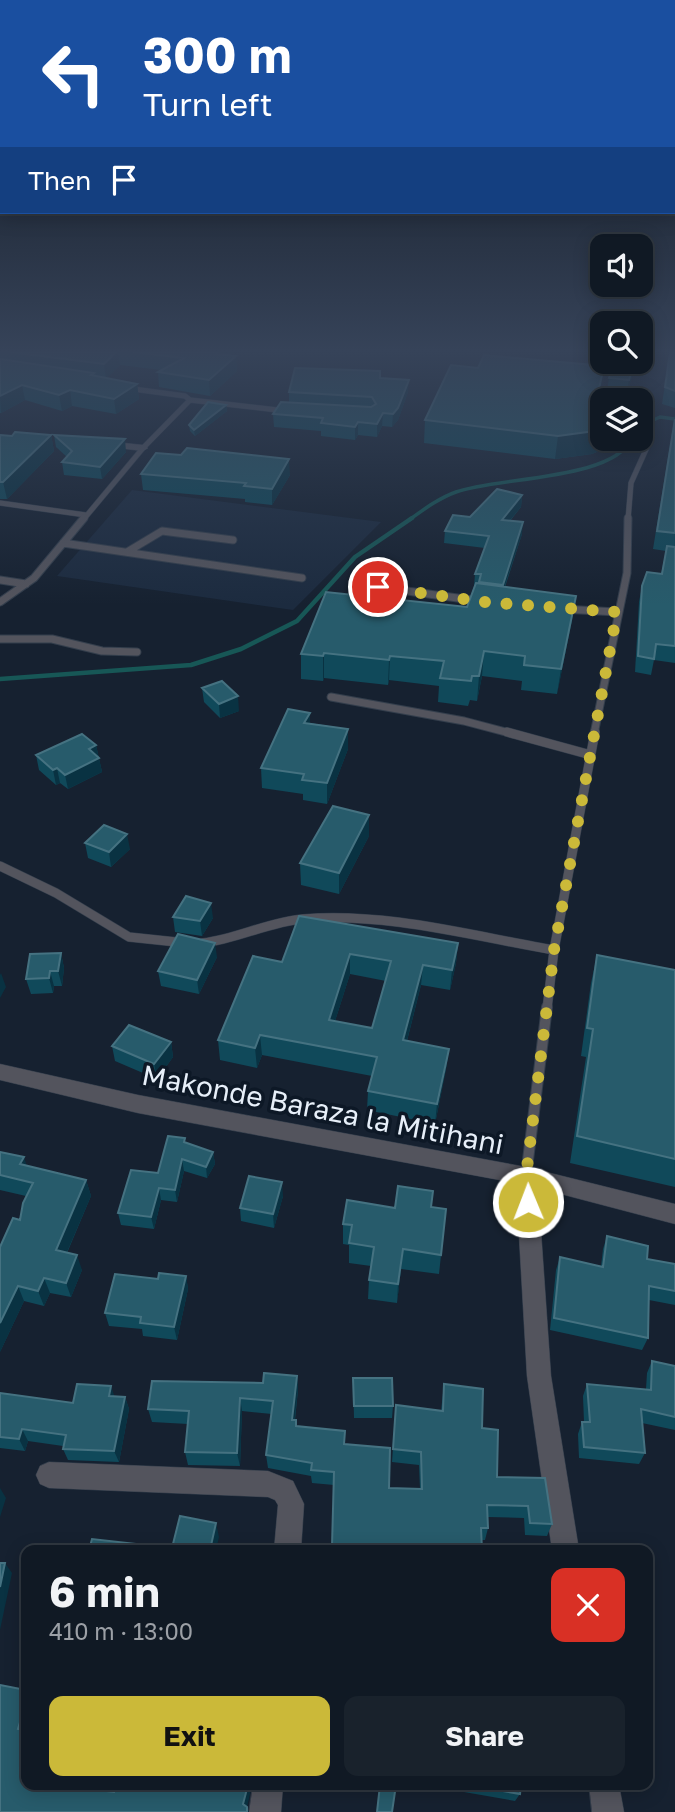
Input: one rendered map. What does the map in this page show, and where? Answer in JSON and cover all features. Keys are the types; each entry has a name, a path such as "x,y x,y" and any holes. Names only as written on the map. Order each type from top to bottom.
{"street":[{"path":"88,442 143,448"},
{"name":"Makonde Baraza la Mitihani","path":"0,1072 138,1104 526,1176 675,1214"},
{"path":"526,1176 539,1376 565,1545"},
{"path":"49,1475 268,1484 284,1490 291,1504 287,1545"},
{"path":"265,1812 267,1790"},
{"path":"605,1790 608,1812"}],"lane":[{"path":"0,602 26,584 154,437"},
{"path":"526,1176 554,950 617,612 627,573 631,483 645,451"},
{"path":"0,503 86,515"},
{"path":"127,552 162,531 233,540"},
{"path":"63,542 302,578"},
{"path":"0,580 26,584"},
{"path":"378,587 484,602"},
{"path":"552,609 617,612"},
{"path":"0,639 52,639 102,650 137,652"},
{"path":"331,697 464,721 591,755"},
{"path":"0,866 56,892 116,932 146,940 207,943 282,922 325,919 428,929 554,950"}],"shaded area":[{"path":"132,490 381,522 293,610 57,576"}],"building":[{"path":"0,437 49,437 3,482 0,482"},
{"path":"56,437 125,439 100,467 62,462 72,451"},
{"path":"672,437 675,437 675,533 657,531"},
{"path":"187,448 289,459 272,489 244,486 246,483 141,474 156,453 181,455"},
{"path":"497,489 522,495 502,520 523,522 503,585 479,582 481,574 475,574 489,536 445,531 453,515 470,517"},
{"path":"667,546 675,547 675,646 656,644 654,659 638,656 642,586 647,572 662,574"},
{"path":"476,583 576,596 561,669 524,665 525,656 484,651 479,676 472,676 471,681 440,678 444,661 390,656 389,660 324,653 323,656 301,654 326,592 467,607"},
{"path":"222,681 238,696 219,704 202,688"},
{"path":"288,709 310,713 304,723 348,729 327,783 302,780 304,774 261,768"},
{"path":"82,734 96,745 89,749 99,758 65,775 57,768 53,770 36,755"},
{"path":"333,806 369,815 339,873 300,863"},
{"path":"104,825 127,834 109,852 85,843"},
{"path":"186,896 211,903 200,921 173,917"},
{"path":"299,916 458,943 452,970 423,965 403,1040 449,1049 437,1104 368,1091 377,1057 260,1035 255,1048 218,1040 253,956 282,962","holes":["350,954 391,961 372,1028 329,1020"]},
{"path":"178,934 215,943 197,980 158,971"},
{"path":"61,953 58,971 50,971 49,978 26,979 30,954"},
{"path":"597,955 675,970 675,1159 577,1136 593,1029 587,1028"},
{"path":"129,1025 171,1042 154,1064 112,1046"},
{"path":"168,1136 185,1138 184,1142 213,1152 206,1167 182,1159 175,1190 159,1188 151,1217 118,1213 131,1170 158,1173"},
{"path":"0,1152 24,1157 20,1164 86,1180 56,1250 77,1255 66,1283 44,1278 38,1291 18,1286 0,1323 0,1247 13,1218 20,1220 23,1203 33,1183 0,1175"},
{"path":"249,1176 282,1182 273,1214 240,1208"},
{"path":"398,1186 433,1191 431,1207 446,1209 441,1255 403,1249 398,1284 369,1280 374,1247 349,1243 352,1225 343,1224 347,1200 395,1208"},
{"path":"607,1236 648,1246 647,1259 675,1264 675,1291 649,1286 648,1338 554,1318 560,1257 603,1267"},
{"path":"159,1273 186,1276 174,1327 140,1323 141,1317 105,1313 115,1274 158,1279"},
{"path":"652,1361 675,1366 675,1417 641,1409 645,1453 584,1447 582,1422 590,1422 587,1384 651,1390"},
{"path":"264,1373 297,1376 292,1420 296,1420 296,1426 345,1431 344,1444 390,1448 389,1488 422,1489 421,1452 393,1449 396,1405 443,1411 444,1384 483,1389 482,1428 498,1430 497,1477 545,1478 552,1524 530,1523 528,1506 487,1505 488,1528 481,1528 482,1545 332,1545 334,1472 311,1470 312,1463 266,1455 273,1401 240,1398 237,1453 185,1452 189,1411 148,1409 152,1381 263,1383"},
{"path":"353,1378 392,1378 393,1406 354,1406"},
{"path":"77,1384 111,1386 109,1396 125,1397 114,1451 63,1449 66,1435 22,1429 19,1439 0,1437 0,1393 73,1403"},
{"path":"180,1516 216,1523 211,1545 173,1545"},
{"path":"92,1539 145,1545 90,1545"},
{"path":"0,1563 5,1563 0,1587"},
{"path":"0,1685 21,1689 21,1719 18,1729 21,1729 21,1790 247,1790 243,1804 247,1807 247,1812 0,1812"},
{"path":"379,1790 395,1790 392,1812 377,1812"},
{"path":"497,1790 520,1790 520,1794"}],"waterway":[{"path":"409,520 456,492 579,470 602,462 621,451"},
{"path":"0,679 191,665 241,649 297,621 355,557 412,518"}],"route":[{"path":"378,587 484,602 617,612 554,950 526,1176 528,1202"}]}
